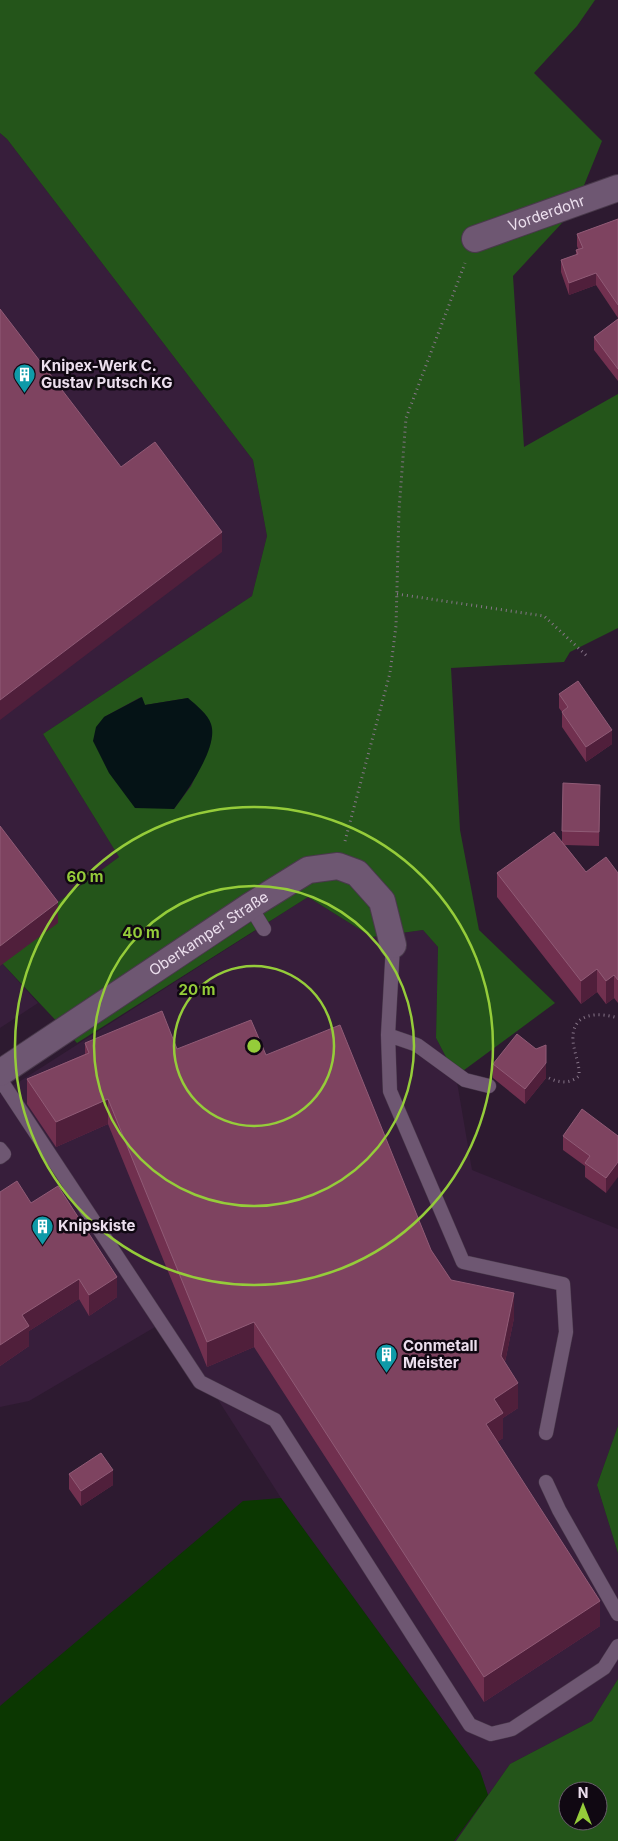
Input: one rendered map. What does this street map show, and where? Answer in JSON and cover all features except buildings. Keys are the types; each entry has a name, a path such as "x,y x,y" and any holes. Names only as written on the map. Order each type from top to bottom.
{"street":[{"name":"Vorderdohr","path":"474,239 618,188"},
{"name":"Oberkamper Straße","path":"0,1073 250,906 308,870 338,866"},
{"path":"338,866 358,873 382,901 393,945"}],"lane":[{"path":"250,906 264,930"},
{"path":"393,945 388,1035 390,1090 463,1262 564,1284 566,1332 546,1433"},
{"path":"388,1035 417,1045 464,1080 489,1086"},
{"path":"0,1079 200,1382 275,1420 470,1725 491,1734 512,1729 604,1668 618,1646"},
{"path":"0,1149 4,1154 0,1157"},
{"path":"546,1482 559,1510 618,1614"}],"path":[{"path":"338,866 390,672 396,626 399,510 406,418 474,239"},
{"path":"397,594 544,616 588,658"},
{"path":"549,1078 558,1083 575,1080 579,1076 572,1040 576,1027 585,1016 601,1013 618,1018"}],"shaded area":[{"path":"0,133 7,139 253,460 267,536 252,596 43,734 119,857 0,945"},
{"path":"142,697 145,705 188,698 205,713 211,724 212,734 206,756 194,780 174,809 135,808 109,773 93,741 96,727 104,717"},
{"path":"308,897 372,937 423,930 438,947 436,1038 456,1076 472,1170 618,1229 618,1426 597,1485 618,1553 618,1679 592,1721 510,1764 488,1795 480,1771 281,1498 167,1320 29,1401 0,1407 0,1094"},
{"path":"0,961 38,1003 0,1028"}],"green space":[{"path":"0,0 595,0 577,26 534,73 602,141 574,210 513,276 524,447 618,394 618,628 570,652 564,662 451,668 460,830 479,930 555,1003 456,1076 436,1038 438,947 423,930 372,937 308,897 77,1043 0,961 0,945 119,857 43,734 252,596 267,536 253,460 7,139 0,133","holes":["141,697 145,705 188,698 205,757 191,786 174,809 104,717"]},
{"path":"618,1426 618,1553 597,1485"},
{"path":"281,1498 480,1771 488,1795 454,1841 0,1841 0,1706 243,1501"},
{"path":"618,1679 618,1841 456,1841 510,1764 592,1721"}],"place":[{"name":"Knipex-Werk C. Gustav Putsch KG","path":"25,394"},
{"name":"Knipskiste","path":"42,1245"},
{"name":"Conmetall Meister","path":"387,1374"}]}
